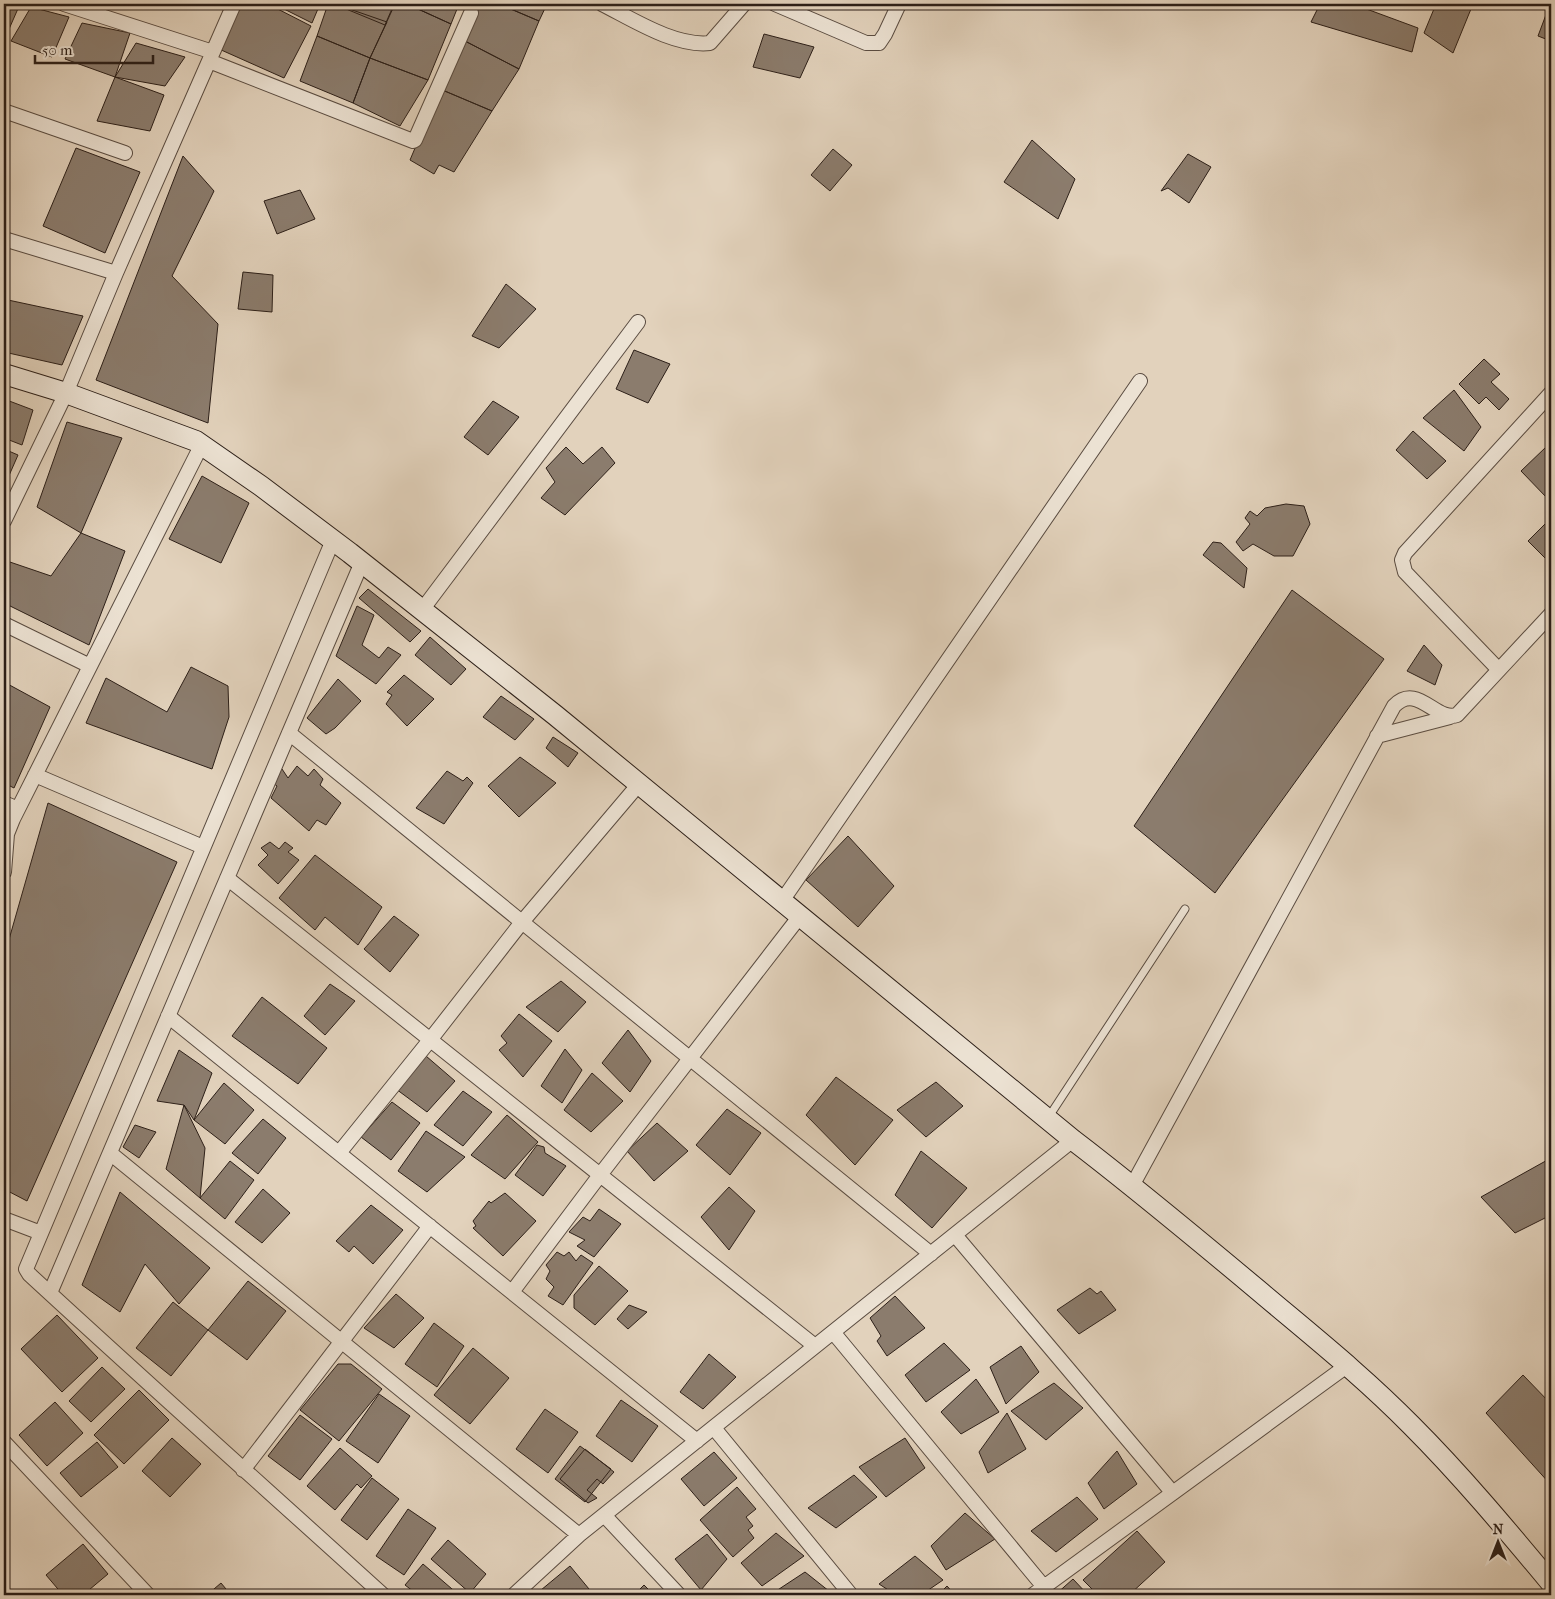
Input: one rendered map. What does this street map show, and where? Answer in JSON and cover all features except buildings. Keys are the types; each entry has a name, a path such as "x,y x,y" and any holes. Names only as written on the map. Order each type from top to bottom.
{"main road":[{"path":"4,374 66,393 180,434 202,444 362,562 639,784 1073,1140 1132,1186 1348,1365 1411,1424 1551,1583"}],"street":[{"path":"64,4 78,6 211,56 413,141 471,13"},
{"path":"4,521 66,393 116,273 234,4"},
{"path":"602,4 673,39 698,44 710,43 744,4"},
{"path":"775,4 866,44 879,43 886,34 898,4"},
{"path":"4,111 125,153"},
{"path":"4,239 116,273"},
{"path":"422,610 638,322"},
{"path":"782,901 1140,381"},
{"path":"1499,670 1405,572 1402,560 1405,553 1551,393"},
{"path":"4,872 7,834 18,809 202,444"},
{"path":"332,540 26,1269 29,1274 243,1470 383,1595"},
{"path":"50,1293 362,562"},
{"path":"1377,736 1453,717 1460,713 1551,614"},
{"path":"4,624 90,666"},
{"path":"1132,1186 1394,706 1404,698 1415,699 1450,717"},
{"path":"289,733 931,1254"},
{"path":"35,775 203,847"},
{"path":"338,1153 430,1040 522,922 639,784"},
{"path":"4,803 18,809"},
{"path":"227,878 815,1346"},
{"path":"512,1292 800,916"},
{"path":"168,1016 697,1441"},
{"path":"514,1595 604,1515 1073,1140"},
{"path":"110,1153 579,1536"},
{"path":"4,1219 41,1233"},
{"path":"243,1470 430,1226"},
{"path":"955,1235 1172,1492"},
{"path":"833,1332 1038,1591 1348,1365"},
{"path":"714,1428 851,1595"},
{"path":"4,1442 148,1595"},
{"path":"604,1515 679,1595"}],"lane":[{"path":"1048,1118 1186,909"}]}
